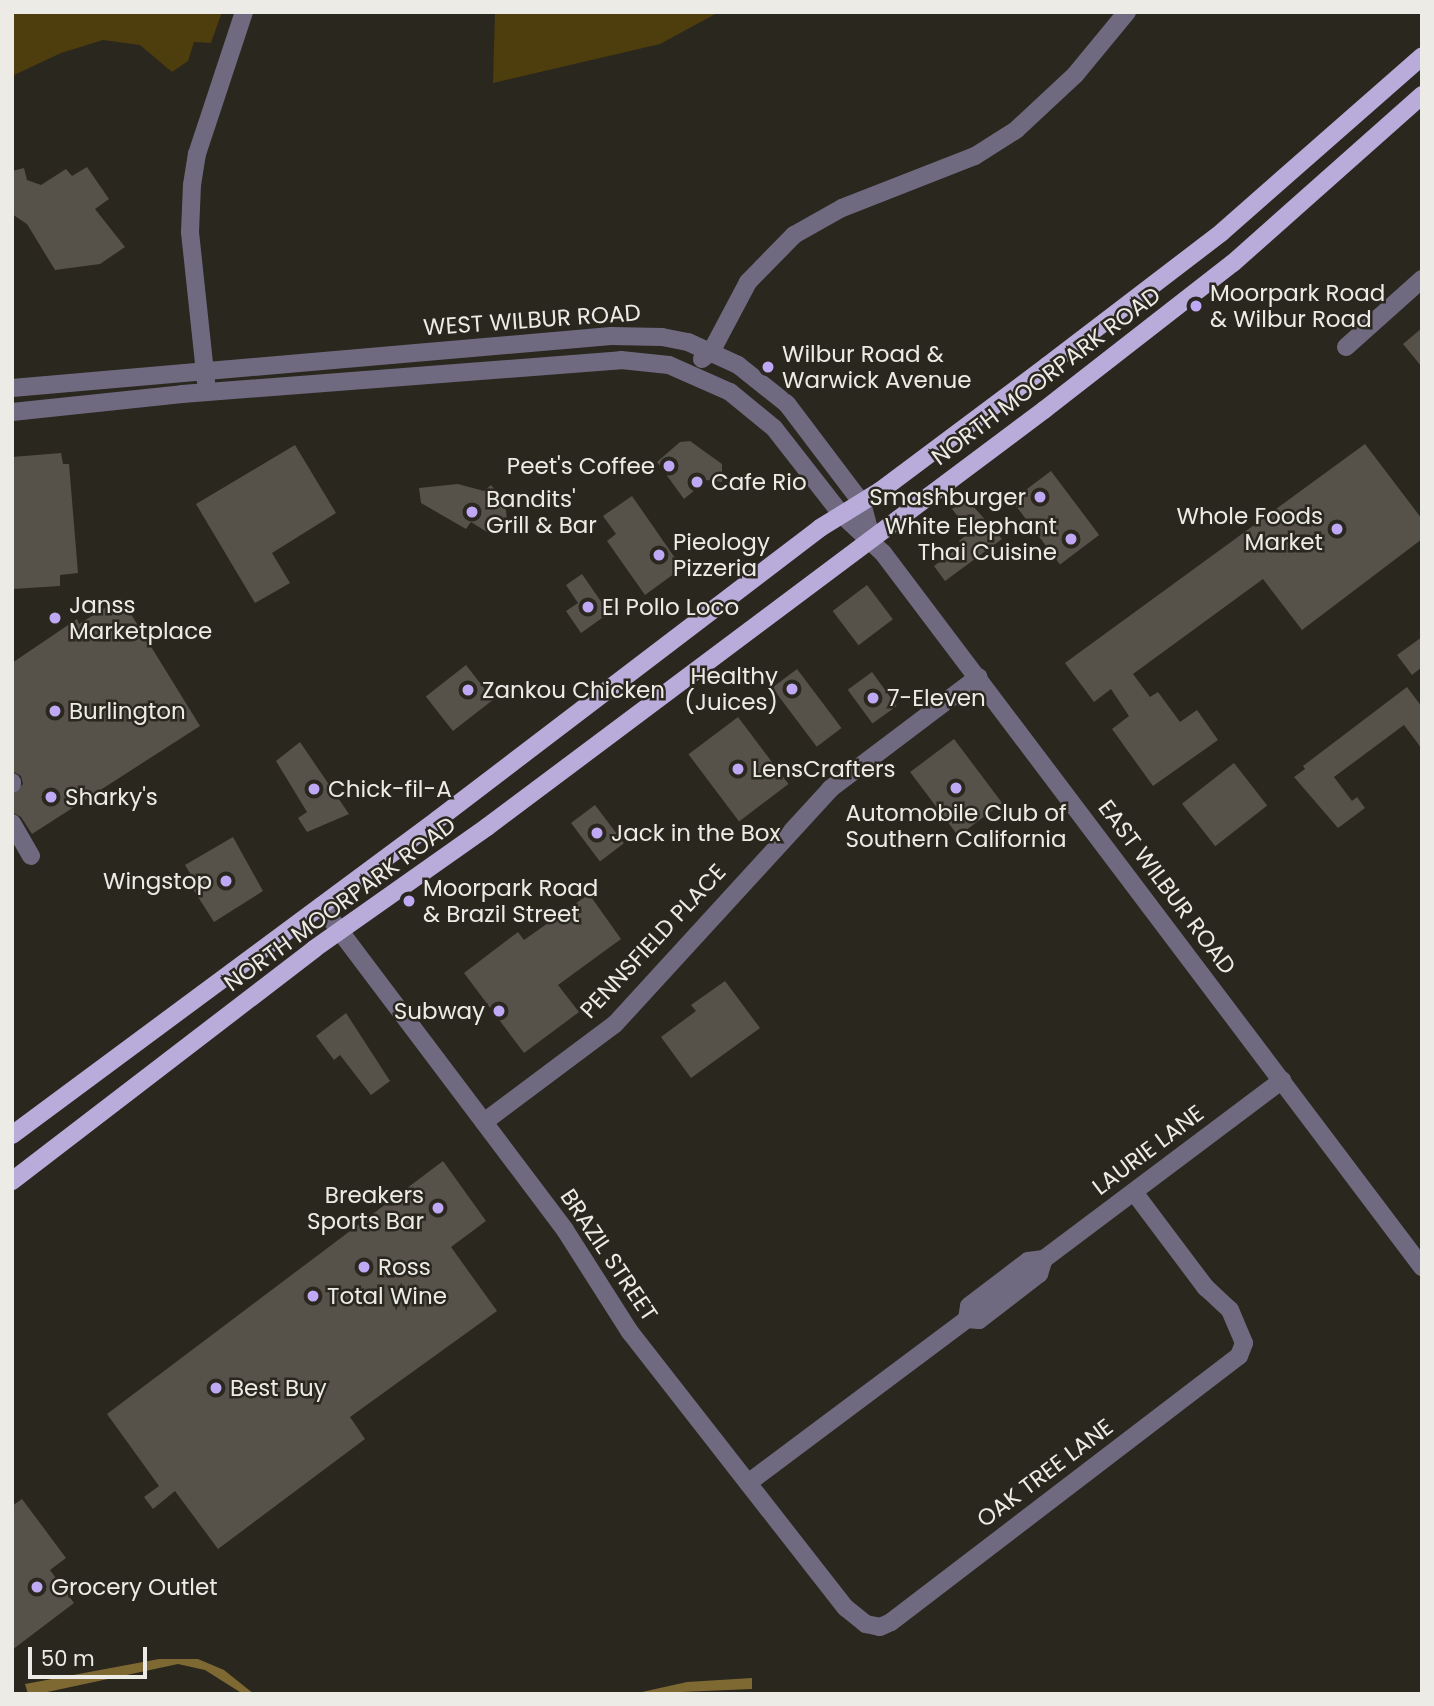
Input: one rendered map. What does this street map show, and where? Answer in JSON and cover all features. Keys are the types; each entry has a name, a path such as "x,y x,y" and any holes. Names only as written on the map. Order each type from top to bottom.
{"main road":[{"name":"NORTH MOORPARK ROAD","path":"12,1135 1222,232 1422,56"},
{"name":"NORTH MOORPARK ROAD","path":"12,1181 340,932 487,827 1233,263 1422,95"}],"street":[{"path":"207,393 190,232 192,186 197,154 244,12"},
{"path":"641,360 649,352 696,362 711,352 748,282 794,235 842,208 975,156 1016,130 1075,75 1127,12"},
{"path":"1346,347 1422,279"},
{"name":"WEST WILBUR ROAD","path":"12,388 629,335 662,337 711,352 754,375 787,404 862,503 871,537"},
{"name":"WEST WILBUR ROAD","path":"12,412 207,393 641,360 705,378 753,408 774,428 842,515 871,537"},
{"name":"EAST WILBUR ROAD","path":"871,537 1422,1267"},
{"name":"PENNSFIELD PLACE","path":"484,1122 615,1024 830,789 978,677"},
{"path":"12,823 32,856"},
{"name":"BRAZIL STREET","path":"321,906 565,1230 630,1332 846,1608 866,1624"},
{"name":"LAURIE LANE","path":"748,1483 967,1319 979,1320 1019,1290 1039,1274 1044,1259 1282,1080"},
{"name":"OAK TREE LANE","path":"866,1624 880,1626 891,1622 1233,1361 1244,1343 1230,1310 1206,1288 1134,1192"}],"shaded area":[{"path":"12,12 222,12 211,43 194,42 188,61 172,72 140,45 103,40 61,53 12,76"},
{"path":"495,12 719,12 660,44 493,83"},
{"path":"159,1659 198,1659 224,1670 254,1694 243,1694 205,1670 178,1664 38,1694 28,1694 25,1684"},
{"path":"752,1678 752,1689 633,1694 687,1682"}],"building":[{"path":"87,167 109,199 95,209 125,247 100,264 55,270 27,224 12,214 12,171 24,168 27,180 41,185 66,169 72,176"},
{"path":"1422,328 1422,367 1403,344"},
{"path":"690,441 722,464 722,482 707,480 684,499 657,462 680,442"},
{"path":"1365,444 1422,519 1422,539 1302,630 1263,579 1133,674 1150,697 1158,692 1180,722 1197,710 1218,740 1153,786 1112,729 1129,716 1111,689 1094,702 1065,663"},
{"path":"295,445 336,513 272,553 290,583 255,603 196,504"},
{"path":"61,453 63,464 69,464 78,573 60,575 60,586 12,589 12,457"},
{"path":"1051,471 1099,535 1060,564 1012,500"},
{"name":"Bandits' Grill & Bar","path":"458,484 484,491 491,485 505,502 508,528 499,526 487,532 471,522 466,529 421,503 419,488"},
{"path":"632,496 682,568 645,595 607,541 616,534 603,516"},
{"path":"966,498 1002,539 945,581 934,566 962,545 959,541 970,532 952,509"},
{"name":"El Pollo Loco","path":"582,574 609,613 581,633 566,611 578,603 566,585"},
{"path":"867,585 893,619 859,645 833,611"},
{"path":"121,598 200,726 32,834 21,817 12,812 12,795 23,784 21,776 12,771 12,663 77,619 79,624"},
{"path":"1422,637 1422,667 1412,675 1397,655"},
{"path":"466,665 493,700 453,731 426,696"},
{"path":"797,669 842,728 817,747 772,688"},
{"name":"7-Eleven","path":"872,672 897,706 872,724 848,690"},
{"path":"1407,687 1422,707 1422,749 1404,725 1334,777 1352,801 1357,797 1365,808 1338,828 1294,777 1305,769 1303,766"},
{"name":"LensCrafters","path":"738,717 789,784 739,821 688,754"},
{"name":"Automobile Club of Southern California","path":"954,739 1002,803 958,836 910,772"},
{"name":"Chick-fil-A","path":"300,742 349,814 307,832 298,818 307,812 276,761"},
{"path":"1234,763 1267,806 1215,846 1182,804"},
{"name":"Jack in the Box","path":"595,805 624,843 600,861 571,823"},
{"path":"233,837 263,891 214,922 193,889 198,886 185,865"},
{"path":"589,894 621,939 558,985 579,1012 524,1053 464,973 518,932 524,940"},
{"path":"725,981 760,1028 691,1078 661,1037 696,1011 691,1005"},
{"path":"346,1013 390,1081 371,1095 340,1055 334,1060 316,1036"},
{"path":"443,1161 486,1221 451,1247 497,1311 350,1417 365,1439 218,1549 175,1491 153,1509 144,1497 159,1486 107,1414"},
{"name":"Grocery Outlet","path":"22,1499 66,1558 50,1570 74,1603 12,1650 12,1506"}],"place":[{"name":"Moorpark Road & Wilbur Road","path":"1196,306"},
{"name":"Wilbur Road & Warwick Avenue","path":"768,367"},
{"name":"Peet's Coffee","path":"669,466"},
{"name":"Cafe Rio","path":"697,482"},
{"name":"Smashburger","path":"1040,497"},
{"name":"Bandits' Grill & Bar","path":"472,512"},
{"name":"Whole Foods Market","path":"1337,529"},
{"name":"White Elephant Thai Cuisine","path":"1071,539"},
{"name":"Pieology Pizzeria","path":"659,555"},
{"name":"El Pollo Loco","path":"588,607"},
{"name":"Janss Marketplace","path":"55,618"},
{"name":"Healthy (Juices)","path":"792,689"},
{"name":"Zankou Chicken","path":"468,690"},
{"name":"7-Eleven","path":"873,698"},
{"name":"Burlington","path":"55,711"},
{"name":"LensCrafters","path":"738,769"},
{"name":"Automobile Club of Southern California","path":"956,788"},
{"name":"Chick-fil-A","path":"314,789"},
{"name":"Sharky's","path":"51,797"},
{"name":"Jack in the Box","path":"597,833"},
{"name":"Wingstop","path":"226,881"},
{"name":"Moorpark Road & Brazil Street","path":"409,901"},
{"name":"Subway","path":"499,1011"},
{"name":"Breakers Sports Bar","path":"438,1208"},
{"name":"Ross","path":"364,1267"},
{"name":"Total Wine","path":"313,1296"},
{"name":"Best Buy","path":"216,1388"},
{"name":"Grocery Outlet","path":"37,1587"}]}
